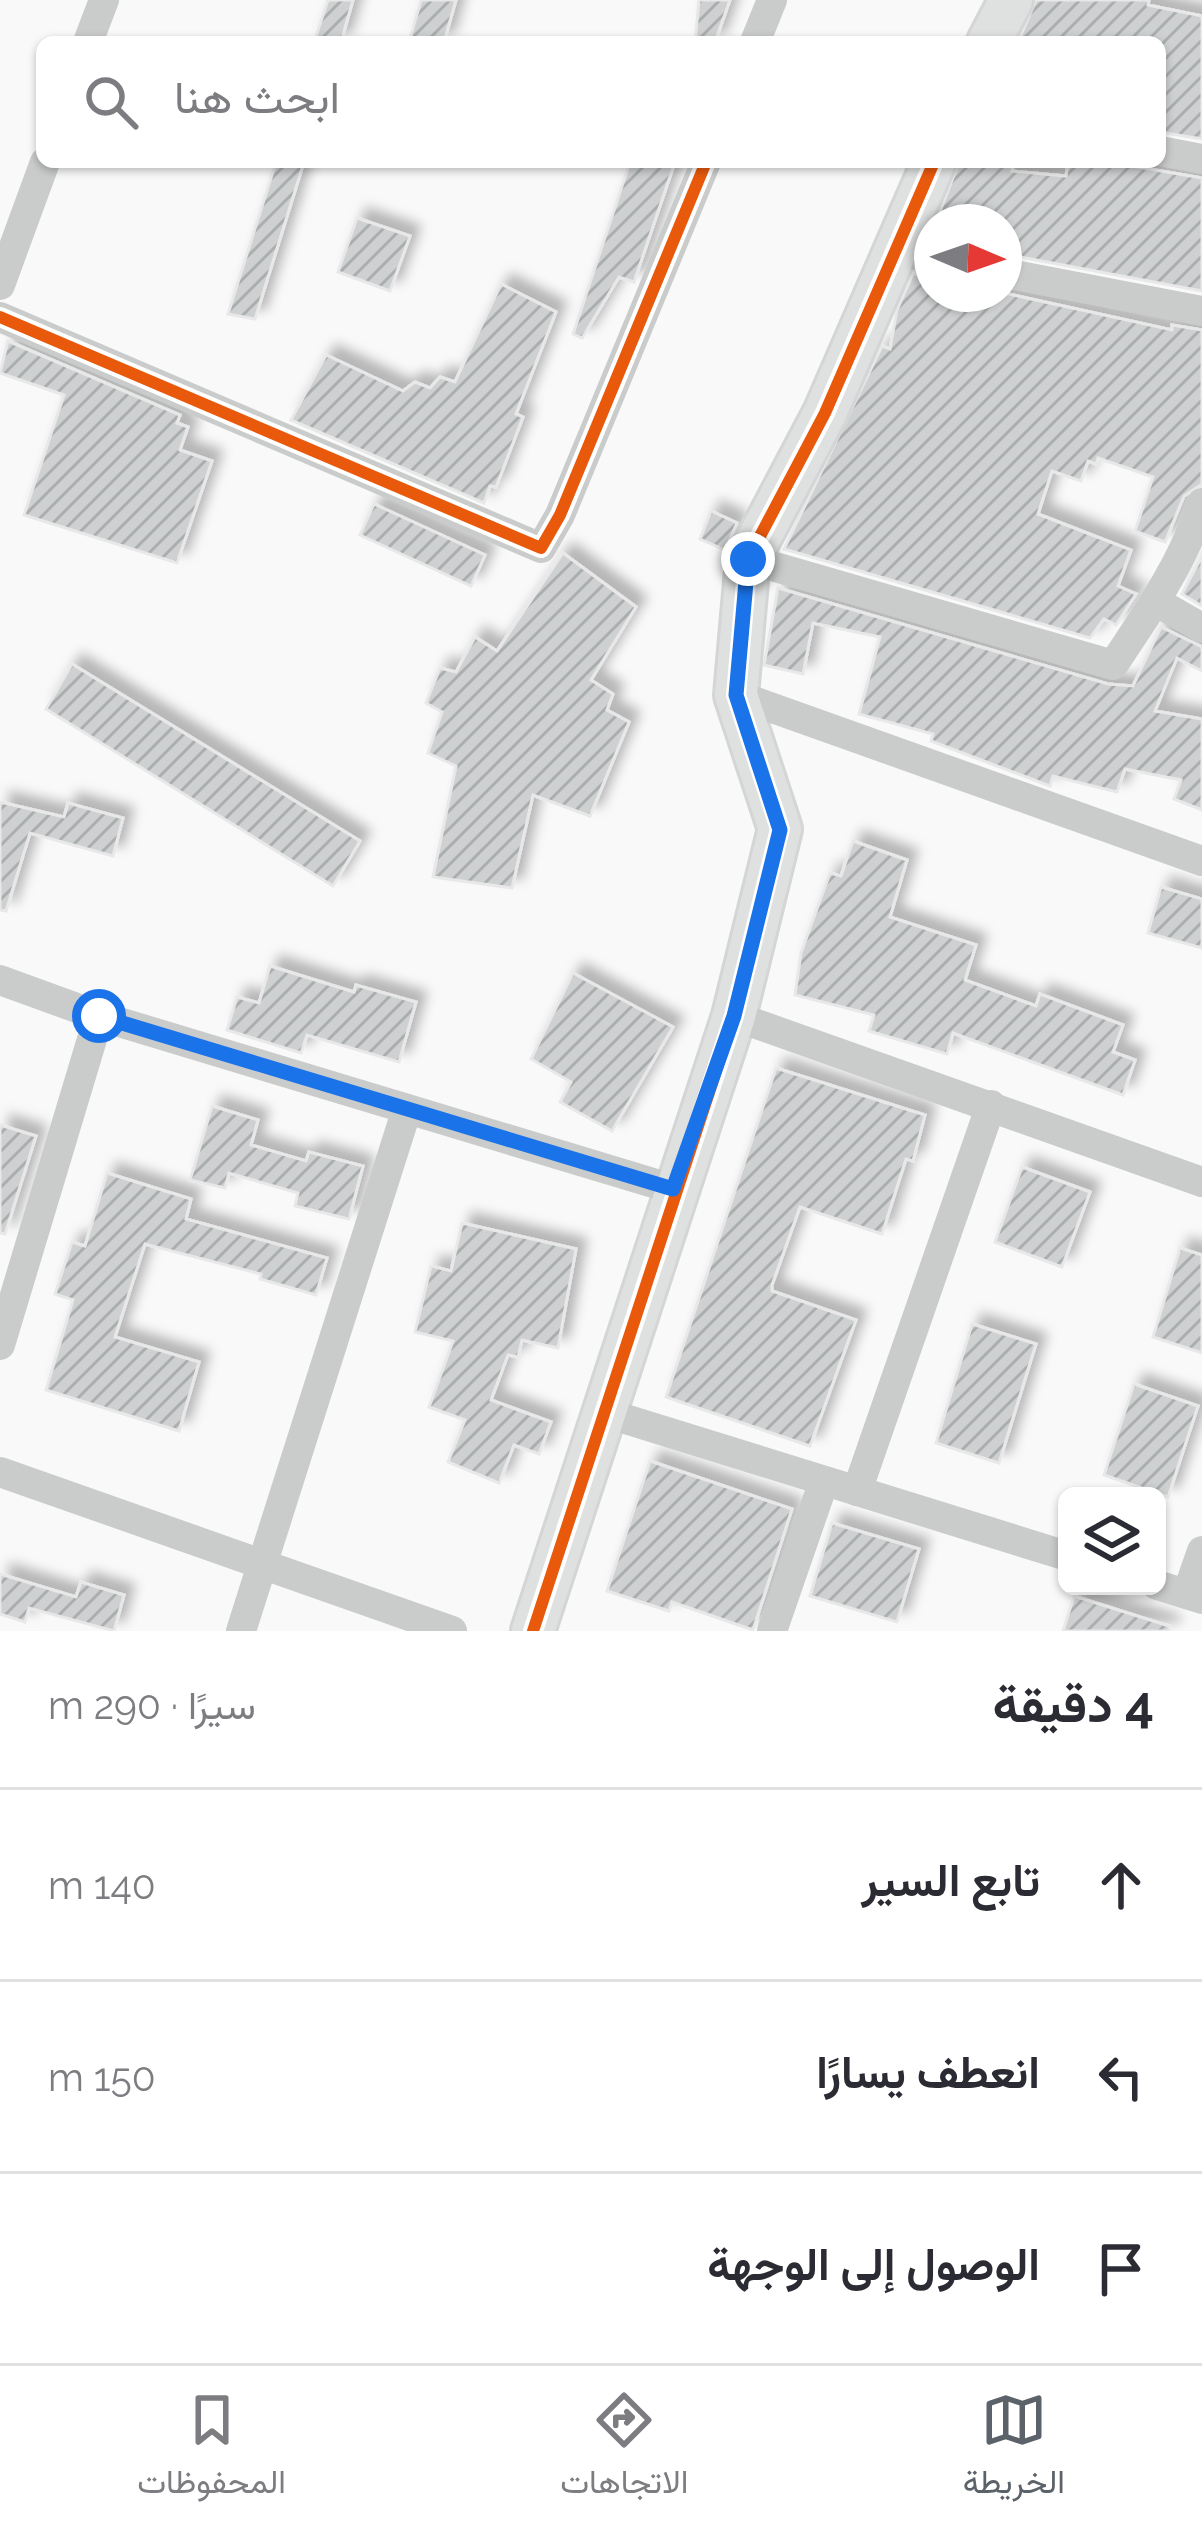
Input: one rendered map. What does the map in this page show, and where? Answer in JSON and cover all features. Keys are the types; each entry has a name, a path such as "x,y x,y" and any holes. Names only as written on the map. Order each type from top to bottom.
{"street":[{"path":"90,36 104,0"},
{"path":"757,36 772,0"},
{"path":"992,36 1011,0"},
{"path":"1166,152 1202,159"},
{"path":"0,285 43,168"},
{"path":"0,316 541,548 560,515 704,168"},
{"path":"925,204 933,168"},
{"path":"533,1631 606,1413 673,1189 734,1016 780,830 736,695 748,559 914,255"},
{"path":"1022,276 1202,311"},
{"path":"748,559 1113,665 1199,522"},
{"path":"1155,601 1202,628"},
{"path":"736,695 1202,861"},
{"path":"0,980 99,1016 673,1189"},
{"path":"0,1345 99,1016"},
{"path":"734,1016 1202,1182"},
{"path":"857,1491 991,1106"},
{"path":"241,1631 407,1109"},
{"path":"606,1413 1058,1553"},
{"path":"0,1472 452,1631"},
{"path":"772,1631 824,1480"},
{"path":"1182,1592 1202,1551"}],"building":[{"path":"328,0 353,0 343,36 316,36"},
{"path":"421,0 456,0 446,36 411,36"},
{"path":"699,0 730,0 717,36 696,36"},
{"path":"1036,0 1149,0 1148,5 1202,16 1202,139 1166,133 1166,36 1021,36"},
{"path":"274,168 302,168 255,319 228,314"},
{"path":"628,168 673,168 634,282 619,277 582,338 573,334"},
{"path":"957,168 1013,168 1066,176 1067,168 1144,168 1202,178 1202,291 1022,257 1022,204 943,204"},
{"path":"357,218 410,236 390,291 338,272"},
{"path":"913,274 914,312 1022,312 1022,297 1172,330 1172,325 1202,330 1202,484 1184,496 1165,542 1135,531 1153,477 1098,458 1096,464 1088,461 1081,481 1052,471 1038,514 1131,550 1118,586 1136,594 1116,625 1104,619 1090,638 784,549 882,346 890,349 897,310"},
{"path":"501,284 556,312 516,414 523,417 496,487 490,486 484,503 291,420 326,355 403,391 415,382 430,388 440,377 455,382"},
{"path":"8,341 180,415 177,423 188,427 180,450 212,461 177,563 24,515 64,395 0,373"},
{"path":"374,504 485,555 471,586 360,535"},
{"path":"711,511 737,523 725,550 700,539"},
{"path":"563,553 636,607 591,680 613,694 607,710 629,722 590,816 533,795 512,888 433,877 456,766 428,753 442,712 426,703 440,668 456,672 475,637 497,651"},
{"path":"1202,556 1202,606 1182,594"},
{"path":"778,588 1108,684 1133,686 1161,627 1202,647 1202,671 1177,658 1155,711 1202,719 1202,810 1174,799 1181,780 1125,769 1117,792 1053,776 1050,786 931,741 933,734 859,714 880,637 813,623 803,674 764,665"},
{"path":"72,664 360,841 333,886 46,709"},
{"path":"0,802 64,817 68,803 123,818 113,856 30,833 6,911 0,910"},
{"path":"853,841 907,860 890,917 976,945 965,980 1036,1006 1040,994 1123,1025 1113,1052 1135,1060 1123,1095 953,1033 947,1054 869,1031 874,1015 795,995 801,953 830,873 841,876"},
{"path":"1161,887 1202,899 1202,948 1148,933"},
{"path":"270,966 354,992 356,985 416,1002 399,1062 307,1035 301,1053 227,1030 237,997 259,1003"},
{"path":"573,973 673,1027 612,1131 560,1102 571,1082 531,1059"},
{"path":"776,1068 925,1115 913,1161 906,1159 882,1234 800,1207 772,1285 772,1291 856,1320 810,1446 666,1397"},
{"path":"212,1106 258,1120 251,1145 306,1161 309,1152 363,1166 349,1219 295,1206 298,1193 229,1173 225,1188 190,1180"},
{"path":"0,1125 36,1136 5,1234 0,1233"},
{"path":"1022,1167 1090,1192 1062,1267 995,1242"},
{"path":"107,1173 191,1199 186,1219 327,1258 316,1295 260,1279 261,1274 145,1244 115,1337 199,1362 179,1431 46,1390 73,1300 55,1294 72,1242 85,1246"},
{"path":"462,1223 576,1249 558,1348 522,1340 518,1357 508,1355 491,1400 551,1422 539,1454 514,1445 499,1483 448,1462 465,1420 429,1407 453,1341 415,1332 431,1266 451,1271"},
{"path":"1180,1248 1202,1255 1202,1353 1153,1337"},
{"path":"972,1324 1036,1344 999,1463 936,1443"},
{"path":"1134,1384 1198,1406 1168,1497 1166,1487 1139,1487 1104,1475"},
{"path":"650,1461 792,1509 753,1630 672,1602 669,1611 607,1591"},
{"path":"832,1523 919,1549 897,1622 810,1596"},
{"path":"0,1574 76,1597 81,1582 124,1595 114,1631 29,1608 25,1622 0,1614"},
{"path":"1074,1596 1169,1626 1169,1631 1063,1631"}],"cycle path":[{"path":"0,317 541,548 560,515 704,168"},
{"path":"533,1631 734,1016 780,829 736,695 748,559 825,413 931,168"}],"route":[{"path":"99,1016 673,1189 734,1016 780,830 736,695 748,559"}]}
